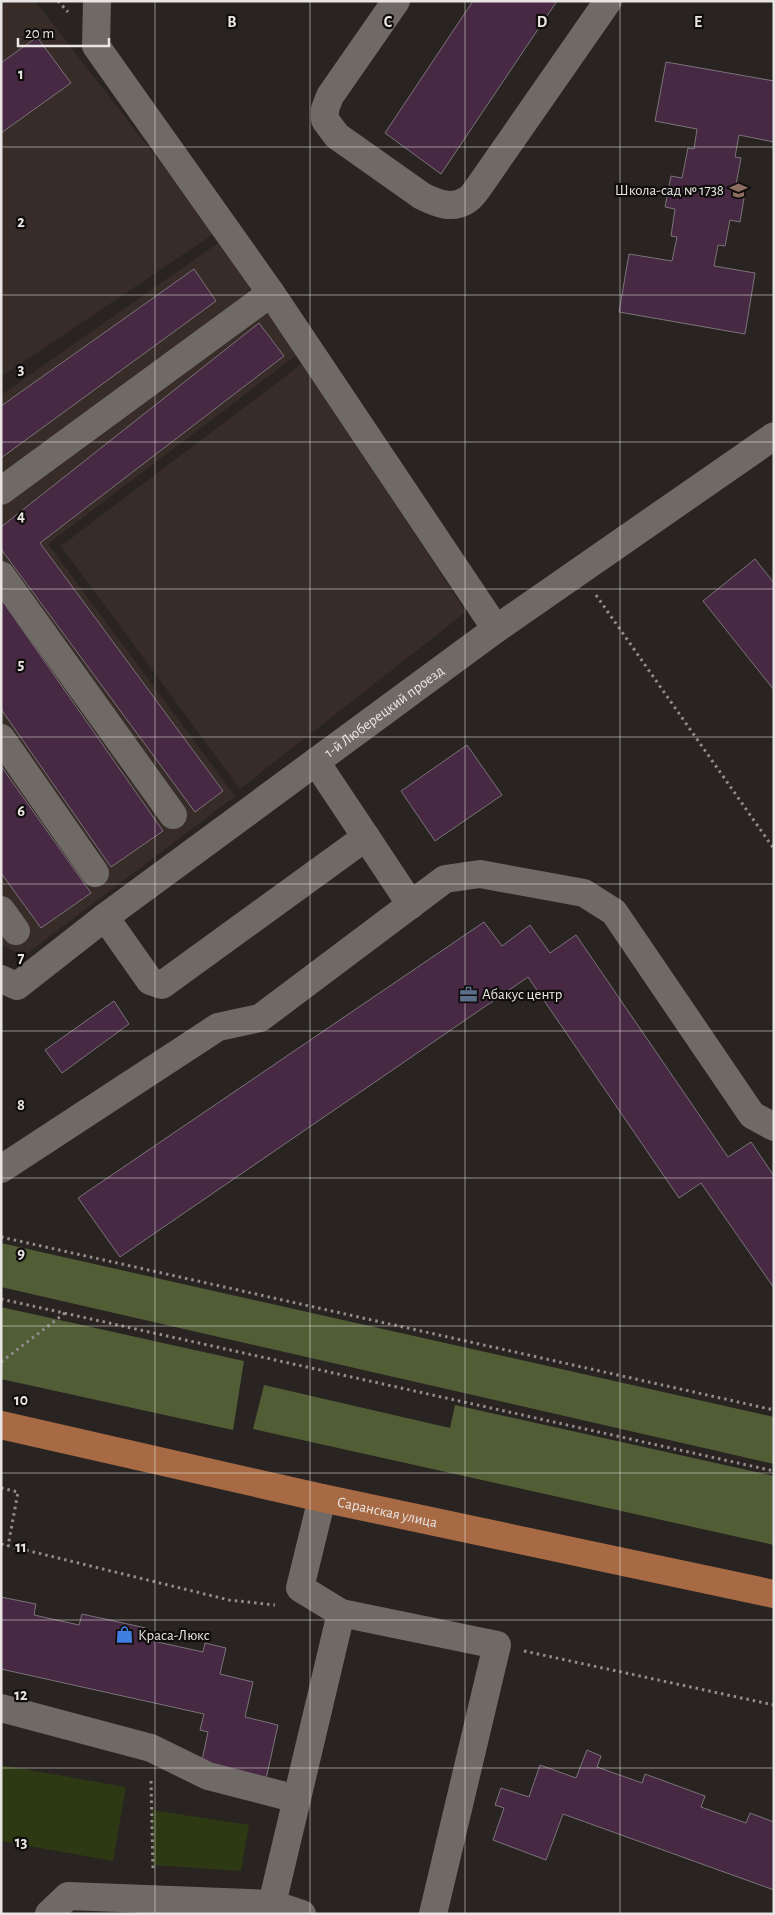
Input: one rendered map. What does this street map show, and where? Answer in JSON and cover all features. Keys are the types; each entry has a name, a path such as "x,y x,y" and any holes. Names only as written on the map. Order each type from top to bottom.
{"main road":[{"name":"Саранская улица","path":"1,1425 322,1498 774,1594"}],"street":[{"path":"97,1 96,46 271,293 496,629"},
{"path":"396,1 330,96 325,109 325,120 337,136 422,196 437,204 453,205 467,200 478,188 608,1"},
{"path":"1,491 271,293"},
{"name":"1-й Люберецкий проезд","path":"1,979 17,986 106,917 496,629 774,436"},
{"path":"1,575 173,816"},
{"path":"1,738 95,873"},
{"path":"316,762 411,905"},
{"path":"106,917 150,981 162,985 366,837"},
{"path":"1,1169 218,1027 260,1018 445,878 480,874 584,893 614,912 752,1115 774,1127"},
{"path":"322,1498 300,1588 341,1613 386,1630 449,1643 497,1645 433,1914"},
{"path":"272,1904 341,1613"},
{"path":"1,1708 151,1748 208,1776 297,1799"},
{"path":"49,1914 68,1896 272,1904 302,1914"}],"path":[{"path":"579,571 774,849"},
{"path":"1,1237 774,1410"},
{"path":"1,1299 774,1471"},
{"path":"1,1362 65,1312"},
{"path":"1,1488 18,1492 8,1546"},
{"path":"1,1544 228,1600 285,1606"},
{"path":"497,1645 774,1705"},
{"path":"151,1748 154,1899"}],"shaded area":[{"path":"1,1 35,1 215,233 1,377"},
{"path":"218,243 298,354 48,544 235,796 24,956 1,945 1,395"},
{"path":"303,363 466,612 240,789 61,546"}],"green space":[{"path":"1,1243 774,1417 774,1464 1,1287"},
{"path":"1,1307 244,1361 233,1430 1,1379"},
{"path":"264,1385 450,1428 455,1405 774,1476 774,1545 253,1429"},
{"path":"1,1765 126,1787 113,1861 1,1841"},
{"path":"152,1810 249,1825 241,1871 153,1865"}],"building":[{"path":"473,1 557,1 441,174 385,133"},
{"path":"37,37 71,83 1,133 1,63"},
{"path":"666,62 774,81 774,142 739,135 735,157 741,158 735,190 745,192 740,222 730,220 725,246 718,245 714,266 755,273 745,334 619,312 629,254 672,261 677,237 671,236 675,209 665,207 671,176 682,178 688,148 694,149 697,129 655,121"},
{"path":"194,269 216,301 1,458 1,406"},
{"path":"259,323 284,356 40,543 223,791 195,812 1,549 1,527"},
{"path":"755,559 774,583 774,690 703,601"},
{"path":"1,599 163,831 111,867 1,709"},
{"path":"467,745 502,795 435,841 401,791"},
{"path":"1,766 91,893 41,928 1,873"},
{"path":"484,922 502,946 530,925 550,953 576,935 728,1157 751,1142 774,1176 774,1288 701,1183 679,1198 528,977 120,1257 78,1198"},
{"path":"114,1001 129,1024 62,1073 45,1050"},
{"path":"1,1597 36,1604 34,1615 79,1625 82,1614 146,1628 144,1639 203,1652 205,1643 226,1648 220,1674 253,1682 245,1717 278,1725 266,1779 201,1765 208,1732 200,1730 204,1714 1,1669"},
{"path":"587,1750 601,1756 597,1767 642,1783 645,1774 705,1796 701,1807 746,1823 750,1813 774,1822 774,1890 563,1814 546,1860 493,1840 504,1808 495,1805 501,1788 529,1797 540,1765 576,1778"}],"place":[{"name":"Школа-сад № 1738","path":"738,190"},
{"name":"Абакус центр","path":"468,994"},
{"name":"Краса-Люкс","path":"124,1635"}]}
